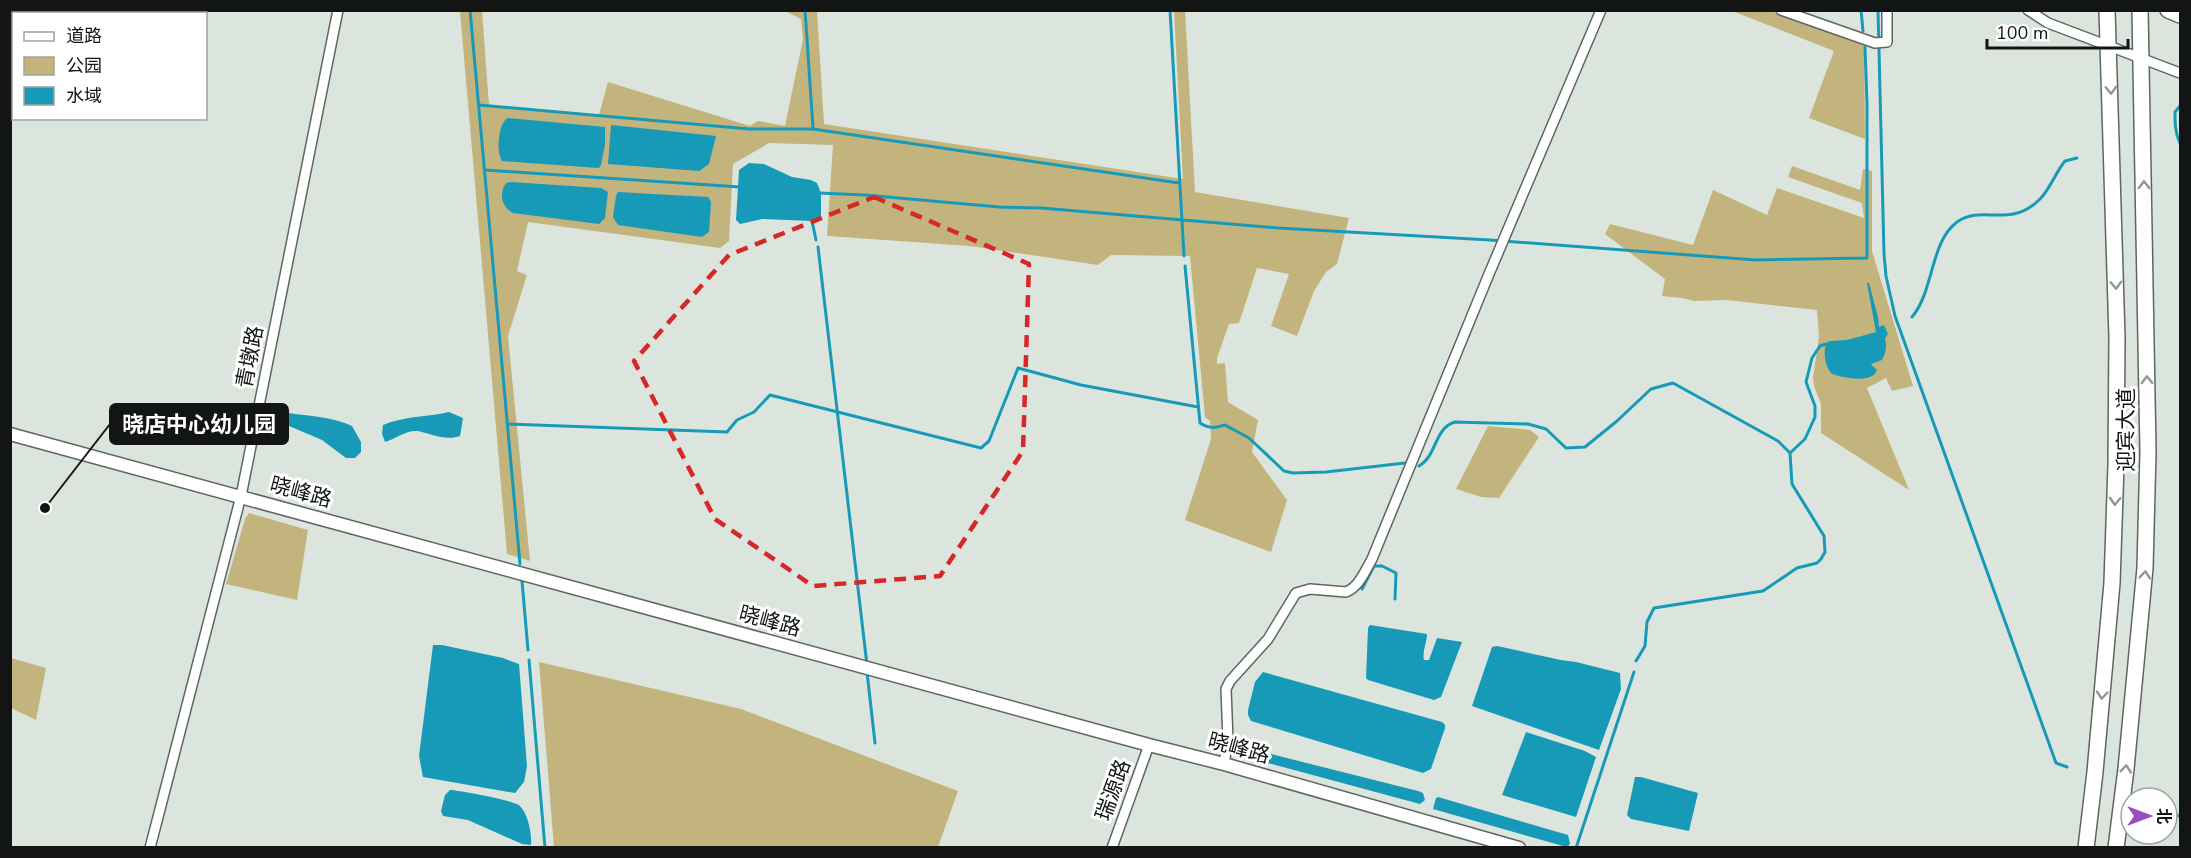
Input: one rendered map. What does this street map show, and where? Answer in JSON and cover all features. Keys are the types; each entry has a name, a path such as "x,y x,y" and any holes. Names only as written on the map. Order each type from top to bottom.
{"main road":[{"name":"迎宾大道","path":"2086,848 2112,583 2116,477 2117,338 2107,10"},
{"name":"迎宾大道","path":"2116,848 2126,769 2145,568 2148,452 2140,10"},
{"path":"2168,10 2181,15"}],"street":[{"name":"青墩路","path":"150,848 241,496 338,10"},
{"path":"1224,764 1228,740 1227,685 1268,639 1296,593 1310,588 1346,592 1357,585 1372,559 1601,10"},
{"path":"1781,10 1879,43 1887,42 1887,10"},
{"path":"2028,10 2048,23 2181,73"},
{"name":"晓峰路","path":"10,434 1224,764 1519,848"},
{"name":"瑞源路","path":"1112,848 1149,745"}],"highlighted area":[{"path":"874,197 1029,264 1023,451 940,576 813,586 715,519 634,361 729,255"}],"green space":[{"path":"460,11 482,11 489,105 599,115 608,82 750,126 758,121 785,126 803,39 801,19 785,11 817,11 824,124 1183,179 1174,11 1185,11 1195,192 1349,218 1337,264 1326,272 1314,291 1297,336 1271,326 1289,274 1257,268 1239,323 1229,324 1217,358 1217,364 1225,363 1228,402 1258,420 1252,452 1287,500 1271,552 1185,520 1211,439 1210,421 1205,417 1190,256 1111,255 1098,265 970,246 827,236 833,145 769,143 733,164 729,241 720,248 528,222 517,271 527,275 508,336 530,561 507,554"},
{"path":"1732,11 1770,11 1864,43 1865,139 1809,118 1834,51"},
{"path":"1792,166 1860,190 1863,169 1872,171 1872,251 1913,386 1892,391 1886,378 1867,388 1909,490 1821,433 1821,404 1813,378 1819,337 1817,310 1727,300 1694,301 1662,296 1665,279 1605,234 1610,224 1693,245 1713,190 1767,215 1777,188 1864,218 1862,203 1788,177"},
{"path":"1488,426 1530,430 1539,437 1499,498 1481,497 1456,489"},
{"path":"249,513 308,530 297,600 226,584 245,519"},
{"path":"11,658 46,668 36,720 11,708"},
{"path":"539,662 741,709 958,791 938,847 554,847"}],"water":[{"path":"507,118 605,127 601,165 599,168 502,161 499,139"},
{"path":"611,125 716,136 709,164 699,171 608,164"},
{"path":"749,163 764,164 792,177 817,183 821,193 821,216 812,221 762,219 740,224 736,220 739,170"},
{"path":"506,183 601,188 608,192 605,218 599,224 513,213 502,200"},
{"path":"618,192 708,197 711,202 709,232 702,237 618,225 613,217"},
{"path":"1867,283 1869,283 1879,327 1884,325 1888,334 1885,338 1886,347 1882,360 1871,364 1877,370 1870,377 1858,379 1832,374 1826,364 1825,356 1826,344 1829,341 1847,340 1876,332"},
{"path":"282,412 327,418 352,426 361,442 361,452 355,458 346,458 322,440 282,423 279,418"},
{"path":"449,412 463,418 460,436 444,437 414,431 385,442 382,434 383,425 407,418"},
{"path":"1370,625 1427,634 1424,660 1429,660 1437,638 1462,642 1441,697 1434,700 1366,678"},
{"path":"433,645 503,658 519,664 527,766 524,782 515,793 423,777 419,756"},
{"path":"1497,646 1620,673 1621,689 1599,750 1472,706 1492,647"},
{"path":"1263,672 1442,722 1445,728 1431,769 1423,773 1251,721 1248,710 1255,682"},
{"path":"1526,732 1585,751 1596,757 1576,817 1502,795"},
{"path":"1235,745 1418,791 1423,793 1425,800 1420,804 1238,755"},
{"path":"1635,777 1698,793 1689,831 1631,819 1627,815"},
{"path":"450,790 519,805 529,824 531,845 522,844 468,820 443,816 441,811 445,795"},
{"path":"1438,797 1568,835 1570,844 1563,846 1433,809"}],"waterway":[{"path":"470,10 520,564"},
{"path":"805,10 813,128"},
{"path":"1170,10 1184,256"},
{"path":"1861,10 1863,31"},
{"path":"1878,10 1884,254 1886,276 1895,316 2056,763 2067,767"},
{"path":"819,193 999,207 1041,208 1278,228 1490,240 1756,260 1867,258 1865,47"},
{"path":"479,105 749,129 813,129 1179,183"},
{"path":"2180,106 2175,112 2176,132 2180,143"},
{"path":"1912,317 1925,294 1942,242 1957,222 1977,215 2007,215 2028,209 2043,196 2065,161 2077,158"},
{"path":"485,170 740,187"},
{"path":"812,221 816,240"},
{"path":"818,247 867,665"},
{"path":"1185,266 1200,423 1212,427 1225,425 1249,438 1284,471 1293,473 1326,472 1405,463"},
{"path":"1636,661 1645,646 1647,622 1654,608 1763,591 1797,568 1817,563 1821,559 1825,552 1824,536 1792,484 1790,453 1805,439 1815,417 1815,406 1806,382 1812,358 1820,346 1826,344"},
{"path":"508,424 727,432 737,420 754,412 770,395 981,448 989,441 1018,368 1081,385 1198,407"},
{"path":"1419,466 1429,456 1443,430 1455,422 1528,424 1546,429 1566,448 1585,447 1651,389 1673,383 1778,441 1790,453"},
{"path":"1362,589 1374,566 1382,566 1396,573 1395,599"},
{"path":"522,581 528,650"},
{"path":"529,660 545,848"},
{"path":"867,672 875,743"},
{"path":"1576,848 1634,672"}],"place":[{"name":"晓店中心幼儿园","path":"45,508"}]}
